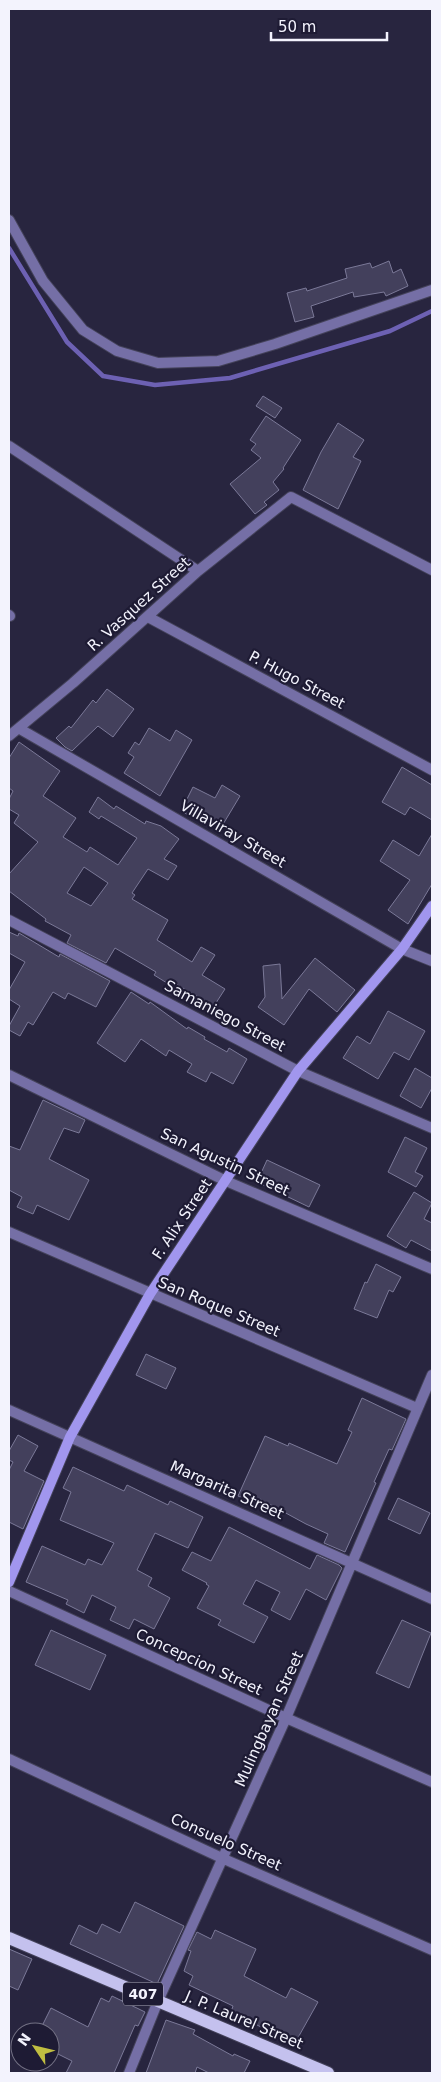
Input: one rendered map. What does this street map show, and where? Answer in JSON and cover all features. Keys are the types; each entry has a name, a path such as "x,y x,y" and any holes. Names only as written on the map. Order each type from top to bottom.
{"main road":[{"name":"F. Alix Street","path":"9,1582 70,1437 150,1294 298,1071 402,949 432,906"},
{"name":"J. P. Laurel Street","path":"9,1938 328,2073"}],"street":[{"path":"9,220 43,281 83,330 117,351 158,362 218,361 275,344 432,290"},
{"path":"9,446 198,571"},
{"name":"R. Vasquez Street","path":"9,736 20,729 198,571 291,497 432,570"},
{"name":"P. Hugo Street","path":"148,617 432,770"},
{"name":"Villaviray Street","path":"20,729 402,949 432,961"},
{"name":"Samaniego Street","path":"9,920 298,1071 432,1128"},
{"name":"San Agustin Street","path":"9,1075 226,1181 432,1269"},
{"name":"San Roque Street","path":"9,1232 418,1408"},
{"name":"Mulingbayan Street","path":"129,2073 158,2001 224,1859 286,1718 432,1375"},
{"name":"Margarita Street","path":"9,1410 432,1599"},
{"name":"Concepcion Street","path":"9,1591 286,1718 432,1782"},
{"name":"Consuelo Street","path":"9,1759 224,1859 432,1950"}],"building":[{"path":"389,261 393,273 401,269 408,286 386,296 384,292 354,297 353,292 311,306 314,317 295,322 287,293 306,288 307,291 347,278 345,269 370,263 372,268"},
{"path":"263,396 282,408 275,418 256,406"},
{"path":"266,416 301,440 284,469 273,482 279,490 264,502 267,505 255,514 230,484 261,458 251,450 256,444 250,440"},
{"path":"338,423 364,440 353,457 361,461 338,509 303,490 321,452"},
{"path":"107,689 134,709 113,737 98,726 72,751 65,747 56,738 69,726 71,728 93,700 96,703"},
{"path":"149,728 170,741 176,730 192,740 160,796 124,773 134,757 128,753 135,742 139,745"},
{"path":"19,742 60,771 43,796 76,818 63,837 87,852 90,847 118,865 137,838 101,816 99,819 89,812 98,797 114,809 116,806 145,824 146,821 161,826 179,839 164,859 177,866 168,880 148,869 132,893 135,895 132,899 168,920 157,940 192,962 201,947 215,955 202,975 225,989 214,1006 169,980 167,983 154,975 156,972 115,948 106,963 67,943 71,935 45,921 46,919 9,891 9,874 38,842 14,823 19,815 9,809 9,799 13,791 9,788 9,758","holes":["84,867 108,883 91,906 67,893"]},
{"path":"402,767 432,785 432,820 410,807 405,815 382,802"},
{"path":"222,785 240,796 222,826 205,816 201,822 181,811 193,787 215,798"},
{"path":"432,834 432,884 408,924 388,910 410,880 380,861 393,840 419,856"},
{"path":"9,932 18,936 19,933 59,957 60,954 110,981 96,1007 68,993 65,999 53,992 33,1025 28,1022 20,1036 9,1030 9,1026 20,1006 9,999 9,990 25,962 9,953"},
{"path":"315,958 355,990 337,1012 309,989 284,1025 258,1007 265,997 263,966 280,964 282,999"},
{"path":"131,992 149,1004 150,1002 187,1029 188,1027 205,1037 204,1039 227,1052 229,1048 247,1059 233,1084 211,1072 206,1082 187,1072 192,1064 169,1050 166,1056 141,1039 125,1062 97,1043"},
{"path":"388,1011 425,1031 409,1060 394,1052 378,1079 343,1058 357,1036 370,1044"},
{"path":"415,1068 432,1078 432,1088 421,1108 400,1096"},
{"path":"43,1100 85,1120 79,1133 64,1128 49,1159 89,1180 69,1220 37,1205 33,1214 17,1207 22,1197 9,1190 9,1146 20,1150"},
{"path":"405,1137 427,1148 415,1172 423,1176 416,1187 388,1172"},
{"path":"267,1160 320,1185 309,1207 257,1182"},
{"path":"414,1192 432,1203 424,1219 432,1223 432,1251 411,1240 406,1248 387,1236"},
{"path":"376,1264 401,1277 393,1292 389,1290 377,1318 354,1309 365,1282 367,1283"},
{"path":"146,1354 176,1368 166,1389 136,1375"},
{"path":"362,1398 406,1419 392,1450 389,1449 345,1552 324,1543 328,1534 260,1499 258,1505 238,1496 265,1436 288,1446 289,1443 337,1464 352,1432 348,1430"},
{"path":"18,1435 38,1446 24,1471 44,1481 23,1529 9,1522 9,1470 13,1462 9,1460 9,1451"},
{"path":"73,1467 124,1491 127,1485 168,1505 170,1501 203,1517 188,1548 155,1533 137,1570 152,1578 148,1586 170,1598 154,1629 134,1619 129,1629 110,1620 116,1607 92,1595 84,1613 66,1604 68,1600 26,1582 42,1546 85,1565 88,1559 102,1565 114,1543 60,1520 71,1492 63,1488"},
{"path":"398,1498 430,1513 420,1534 388,1519"},
{"path":"229,1527 310,1569 317,1555 339,1565 342,1568 326,1600 306,1589 290,1620 271,1610 280,1592 256,1580 243,1604 268,1617 254,1643 218,1625 221,1620 197,1608 209,1586 207,1583 182,1570 192,1552 211,1561"},
{"path":"402,1620 431,1633 409,1688 376,1673"},
{"path":"51,1630 106,1655 90,1690 35,1665"},
{"path":"135,1902 184,1926 157,1984 70,1944 79,1925 97,1934 102,1924 120,1933"},
{"path":"215,1930 256,1949 244,1976 286,1998 291,1988 318,2002 295,2043 262,2025 261,2027 231,2012 233,2006 189,1985 193,1976 184,1971 191,1951 188,1950 197,1932 211,1939"},
{"path":"9,1949 32,1959 18,1990 9,1986"},
{"path":"112,1996 145,2012 138,2026 135,2025 114,2073 66,2073 72,2061 60,2055 60,2022 44,2022 51,2008 88,2027 101,1998 109,2002"},
{"path":"166,2020 195,2030 193,2034 233,2056 234,2054 250,2061 244,2073 209,2073 197,2067 195,2073 146,2073"}],"waterway":[{"path":"9,248 67,342 103,376 155,385 230,378 390,331 432,311"}]}
